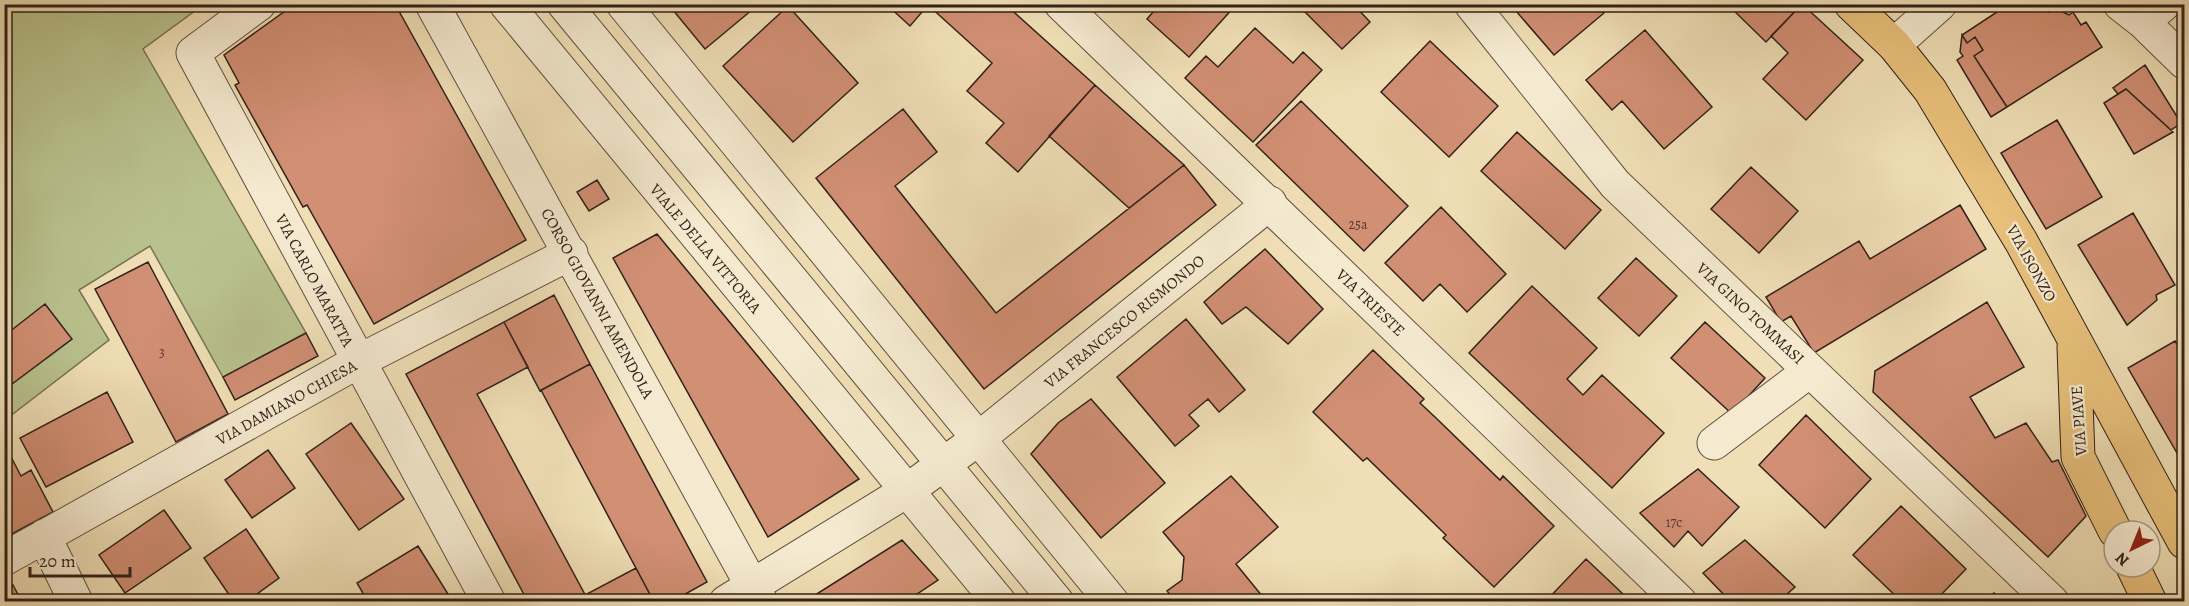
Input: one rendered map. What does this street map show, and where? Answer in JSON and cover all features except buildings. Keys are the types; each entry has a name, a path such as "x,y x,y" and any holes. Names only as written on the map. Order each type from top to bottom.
{"main road":[{"name":"VIA ISONZO","path":"1851,4 1894,45 1930,90 1960,138 2022,243 2184,542"},
{"name":"VIA PIAVE","path":"2074,339 2078,457 2109,519"},
{"path":"2078,457 2087,436 2094,429 2111,427 2125,435"},
{"path":"2139,579 2150,602"}],"street":[{"name":"VIA CARLO MARATTA","path":"258,4 193,53 489,602"},
{"name":"CORSO GIOVANNI AMENDOLA","path":"432,4 571,253 747,596"},
{"name":"VIALE DELLA VITTORIA","path":"506,4 999,602"},
{"path":"564,4 1057,602"},
{"path":"623,4 1112,602"},
{"name":"VIA TRIESTE","path":"1061,4 1270,203 1680,602"},
{"name":"VIA GINO TOMMASI","path":"1471,4 1615,184 2052,602"},
{"path":"1894,45 1940,4"},
{"path":"2143,10 2184,62"},
{"name":"VIA FRANCESCO RISMONDO","path":"978,439 1270,203"},
{"name":"VIA DAMIANO CHIESA","path":"4,559 359,362 571,253"},
{"path":"1714,443 1800,378"},
{"path":"747,596 908,490 978,439"},
{"path":"44,536 76,602"}],"green space":[{"path":"5,5 203,5 143,49 306,333 223,377 150,246 79,290 109,340 5,420"}]}
